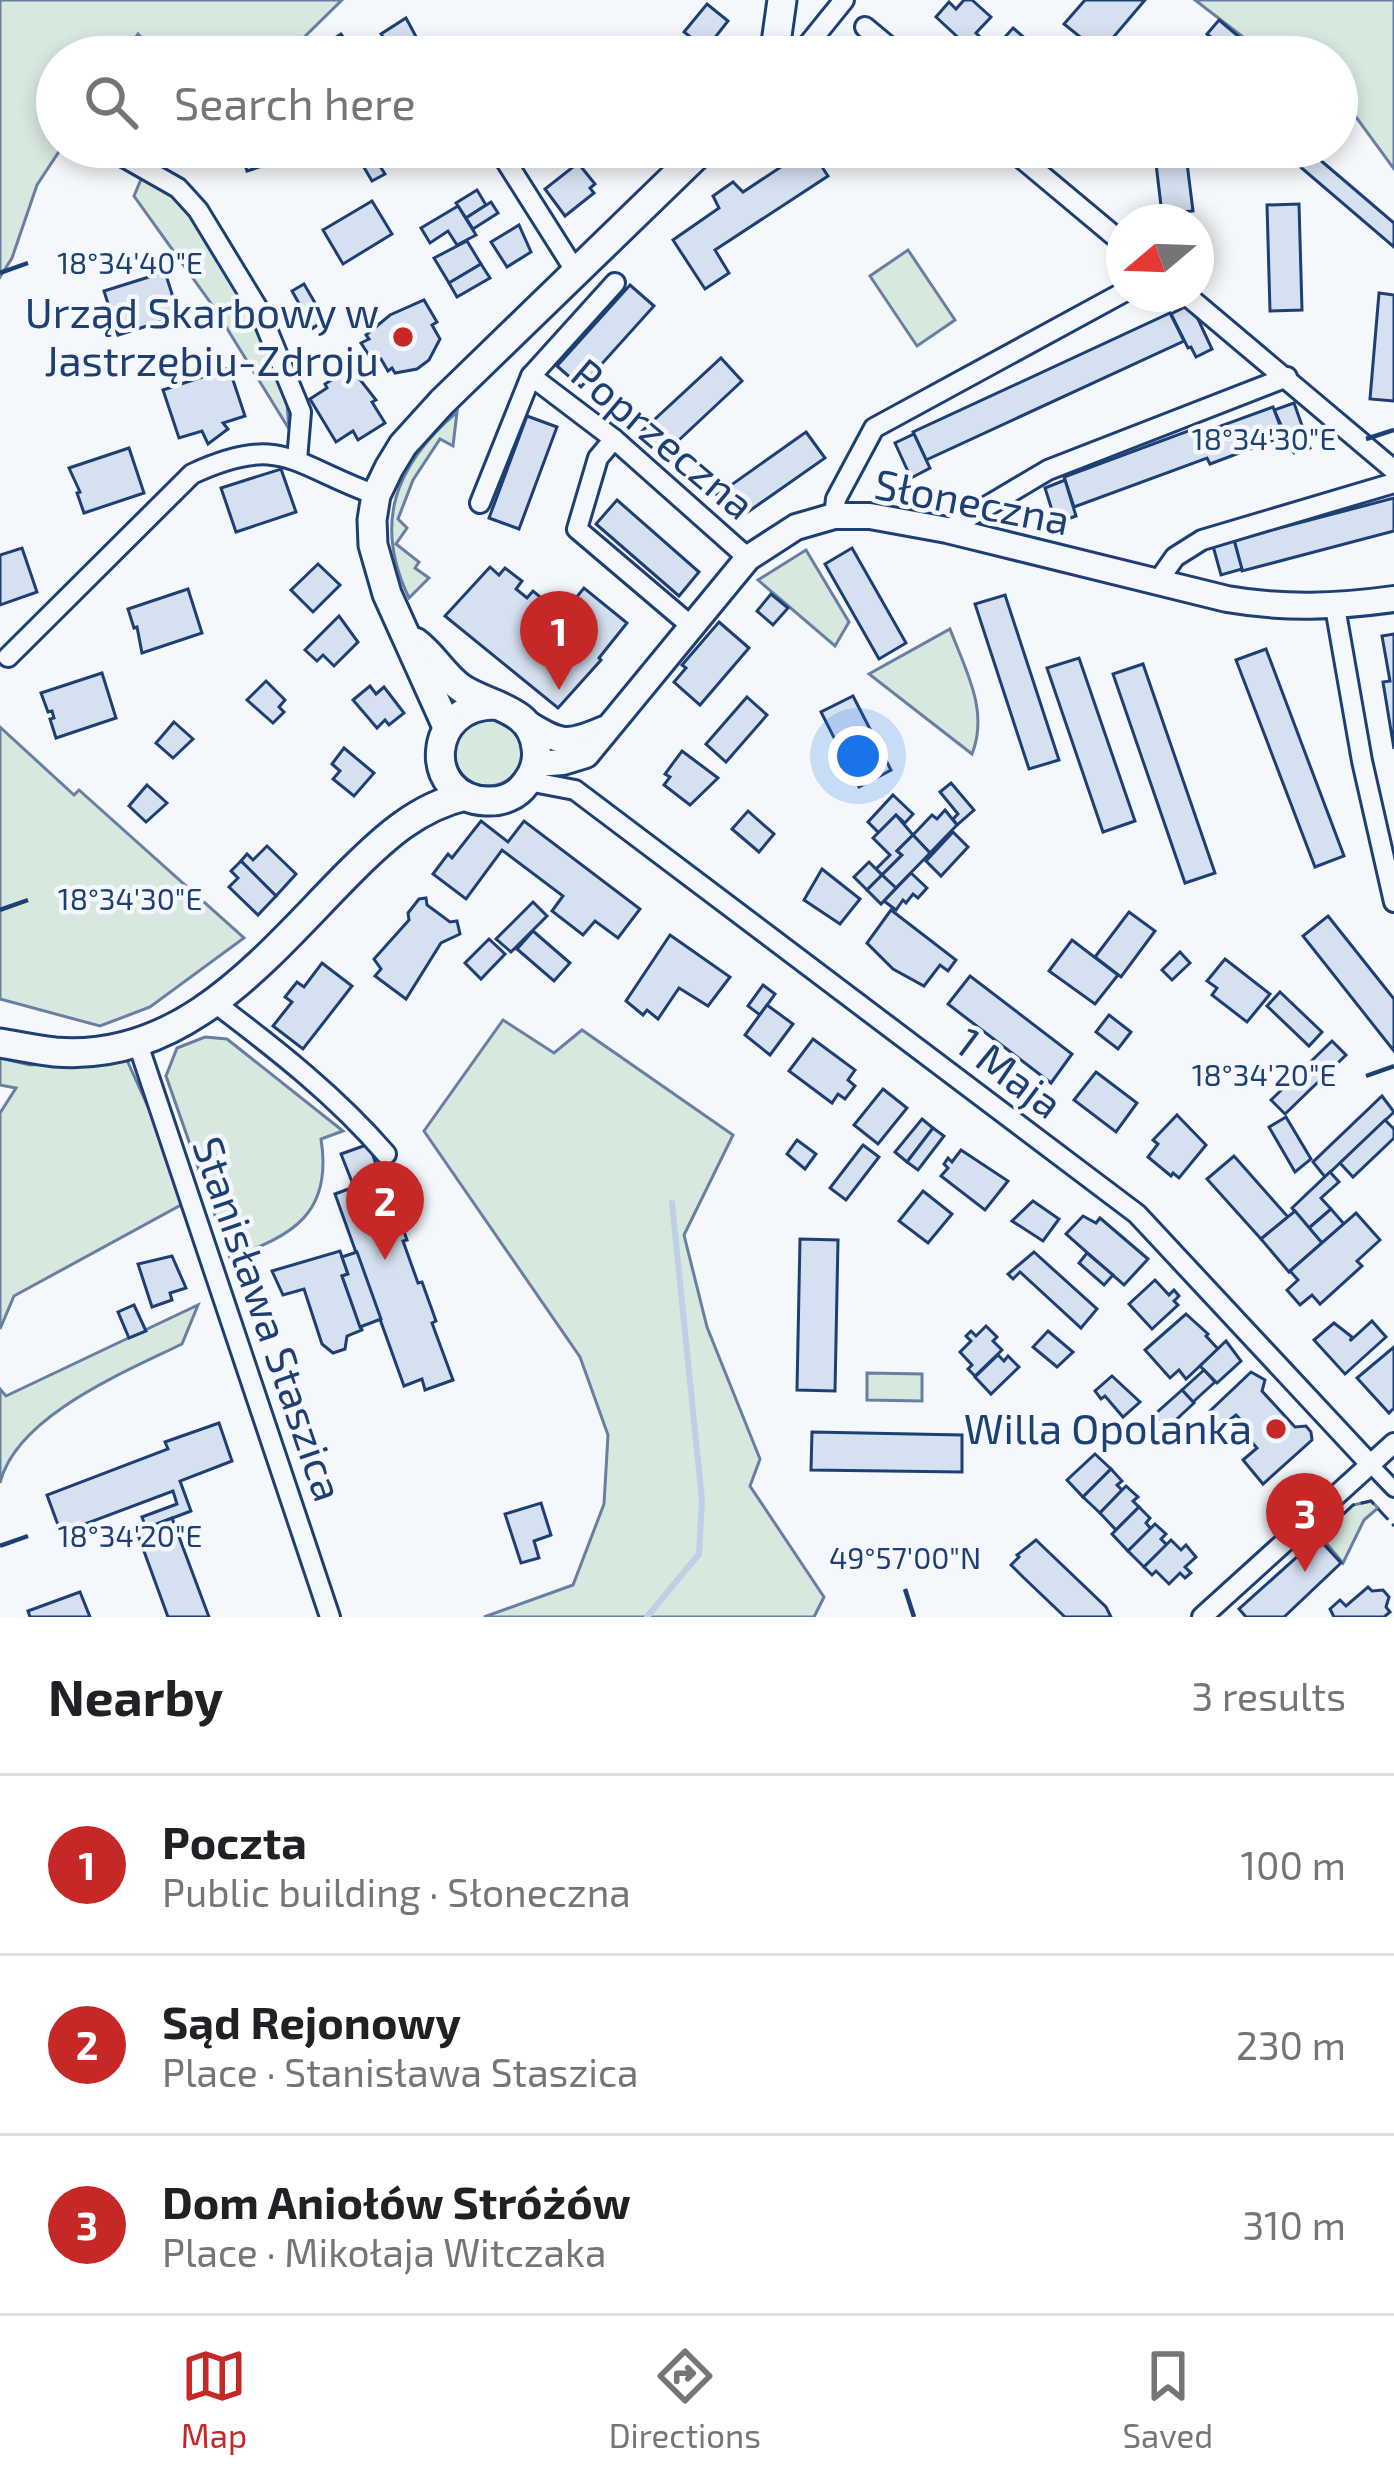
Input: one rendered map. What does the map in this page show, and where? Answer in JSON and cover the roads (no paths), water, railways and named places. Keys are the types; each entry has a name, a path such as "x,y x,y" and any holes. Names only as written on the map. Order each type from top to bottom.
{"main road":[{"path":"777,36 782,0"},
{"path":"447,727 378,571 371,520 376,495 404,445 442,402 683,168"},
{"path":"409,638 464,690 496,705 526,723 534,735 532,772 506,799 478,801 454,788 441,765 442,739 447,727 468,709 496,705"},
{"path":"0,1043 57,1052 138,1044 197,1017 238,985 371,850 441,765"},
{"path":"371,850 433,803 465,796"}],"street":[{"path":"815,36 844,0"},
{"path":"865,27 876,36"},
{"path":"143,168 178,188 199,210 260,312 302,412 297,460"},
{"path":"510,168 577,272"},
{"path":"1033,168 1106,229"},
{"name":"Poprzeczna","path":"480,503 532,376 615,283"},
{"path":"834,516 836,499 874,428 1106,302"},
{"path":"1207,312 1394,470"},
{"name":"Poprzeczna","path":"532,376 614,439 748,558"},
{"path":"946,530 1048,470 1287,377"},
{"path":"614,439 598,458 577,530 690,625"},
{"path":"8,657 192,474 228,457 265,452 297,460 376,495"},
{"path":"1158,581 1175,557 1202,540 1394,483"},
{"name":"Słoneczna","path":"532,772 586,755 748,558 796,527 834,516 870,516 946,530 1275,607 1335,608 1394,598"},
{"path":"1335,608 1362,761 1394,902"},
{"path":"526,723 557,741 576,741 607,728"},
{"name":"1 Maja","path":"532,772 575,790 1137,1214 1394,1489"},
{"path":"215,1003 298,1066 386,1154"},
{"name":"Stanisława Staszica","path":"138,1044 330,1617"},
{"path":"1202,1617 1394,1443"}],"waterway":[{"path":"647,1617 699,1554 702,1500 672,1203"}],"place":[{"name":"Urząd Skarbowy w Jastrzębiu-Zdroju","path":"403,337"},
{"name":"Poczta","path":"559,690"},
{"name":"Sąd Rejonowy","path":"385,1260"},
{"name":"Willa Opolanka","path":"1276,1429"},
{"name":"Dom Aniołów Stróżów","path":"1305,1572"}]}
